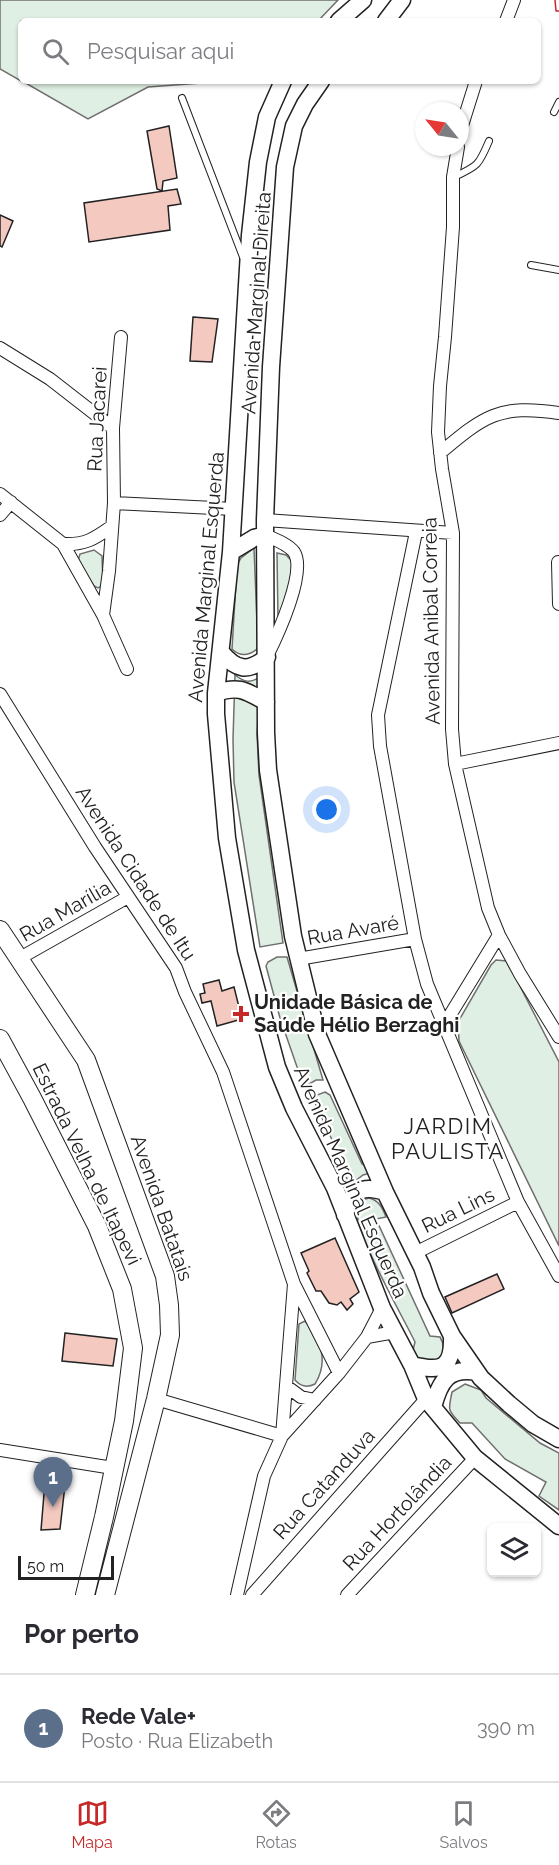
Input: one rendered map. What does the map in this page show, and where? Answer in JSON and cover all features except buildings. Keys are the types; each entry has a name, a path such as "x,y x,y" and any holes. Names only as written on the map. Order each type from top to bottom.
{"main road":[{"path":"342,18 363,0"},
{"path":"388,18 402,0"},
{"name":"Avenida Marginal Esquerda","path":"281,84 276,92 261,137 250,235 231,552 216,693 226,838 246,950 277,1067 294,1108 335,1188 382,1308 429,1403 475,1458 559,1526"},
{"name":"Avenida Marginal Direita","path":"319,84 294,126 285,167 271,367 265,528 268,770 298,959 317,1034 385,1192 452,1336 477,1372 509,1404 533,1424 559,1439"},
{"path":"231,552 254,538 265,528"},
{"path":"221,652 230,662 242,668 258,665 267,657"},
{"path":"216,693 238,688 266,702"},
{"name":"Avenida Batatais","path":"0,930 86,1060 165,1276 170,1305 170,1335 156,1399 105,1595"},
{"name":"Estrada Velha de Itapevi","path":"0,1039 97,1227 122,1289 133,1348 124,1420 85,1595"},
{"path":"345,1215 349,1201 355,1193 371,1187 385,1192"},
{"path":"412,1365 431,1369 440,1368 449,1360 452,1336"},
{"path":"429,1403 444,1380 454,1373 466,1370 477,1372"}],"street":[{"path":"507,18 514,0"},
{"path":"469,103 475,84"},
{"name":"Avenida Anibal Correia","path":"456,156 453,177 453,227 440,386 440,453 453,533 452,707 455,764 488,908 499,935 520,974 559,1037"},
{"name":"Rua Jacarei","path":"103,615 110,571 114,502 113,428 121,337"},
{"path":"0,348 50,379 113,428"},
{"path":"440,453 471,426 484,419 518,409 559,413"},
{"path":"0,494 63,544 103,615 127,669"},
{"path":"0,515 11,502"},
{"path":"114,502 234,509"},
{"path":"63,544 78,544 91,540 111,527"},
{"path":"265,528 453,533"},
{"name":"Avenida Marginal Direita","path":"265,528 292,550 297,562 290,599 279,633 267,657"},
{"path":"416,532 378,715 380,746 415,939 427,984 519,1202 559,1276"},
{"path":"558,562 559,604"},
{"name":"Avenida Cidade de Itu","path":"0,694 128,897 176,968 223,1072 294,1284 339,1374"},
{"path":"455,764 559,743"},
{"name":"Rua Marília","path":"20,958 128,897"},
{"path":"444,1025 499,935"},
{"name":"Rua Avaré","path":"298,959 415,939"},
{"name":"Rua Lins","path":"415,1253 519,1202"},
{"name":"Avenida Cidade de Itu","path":"237,1595 264,1476 282,1436 294,1284"},
{"path":"156,1399 282,1436 339,1374 367,1337 382,1308"},
{"path":"367,1337 395,1332"},
{"path":"286,1386 301,1397 315,1400"},
{"name":"Rua Catanduva","path":"252,1595 429,1403"},
{"path":"0,1450 113,1468"},
{"name":"Rua Hortolândia","path":"347,1595 475,1458"}],"lane":[{"path":"182,98 249,274"},
{"path":"554,112 559,102"},
{"path":"453,177 474,168 480,162 489,141"},
{"path":"531,265 559,270"}],"green space":[{"path":"0,0 338,0 321,18 18,18 18,79 0,69"},
{"path":"27,84 188,84 148,87 88,119"},
{"path":"254,548 258,648 248,654 242,654 232,649 237,565 241,558"},
{"path":"94,550 102,556 103,582 98,588 94,586 78,561 80,554"},
{"path":"277,553 286,555 293,562 289,589 278,620"},
{"path":"235,675 248,681 261,676 257,734 259,775 283,943 260,947 234,782"},
{"path":"277,957 287,957 323,1080 316,1080 304,1087 280,1018 266,966 268,962"},
{"path":"496,960 507,961 559,1062 559,1246 459,1041 458,1022"},
{"path":"325,1092 330,1095 362,1164 367,1166 371,1173 363,1175 350,1185 345,1175 346,1170 315,1103 317,1095"},
{"path":"369,1198 378,1203 386,1217 376,1219 430,1336 440,1337 442,1340 443,1352 437,1361 418,1359 413,1350 415,1342 363,1237 357,1208 361,1202"},
{"path":"305,1321 319,1344 322,1359 322,1367 315,1384 307,1386 295,1380 299,1324"},
{"path":"465,1384 481,1390 486,1398 540,1443 559,1453 559,1510 539,1496 546,1482 505,1459 472,1423 460,1423 452,1415 450,1406 452,1392"}],"power":[{"path":"555,0 556,11 559,11"}],"place":[{"name":"Unidade Básica de Saúde Hélio Berzaghi","path":"241,1014"},
{"name":"Rede Vale+","path":"53,1507"}],"district":[{"name":"JARDIM PAULISTA","path":"448,1138"}]}
